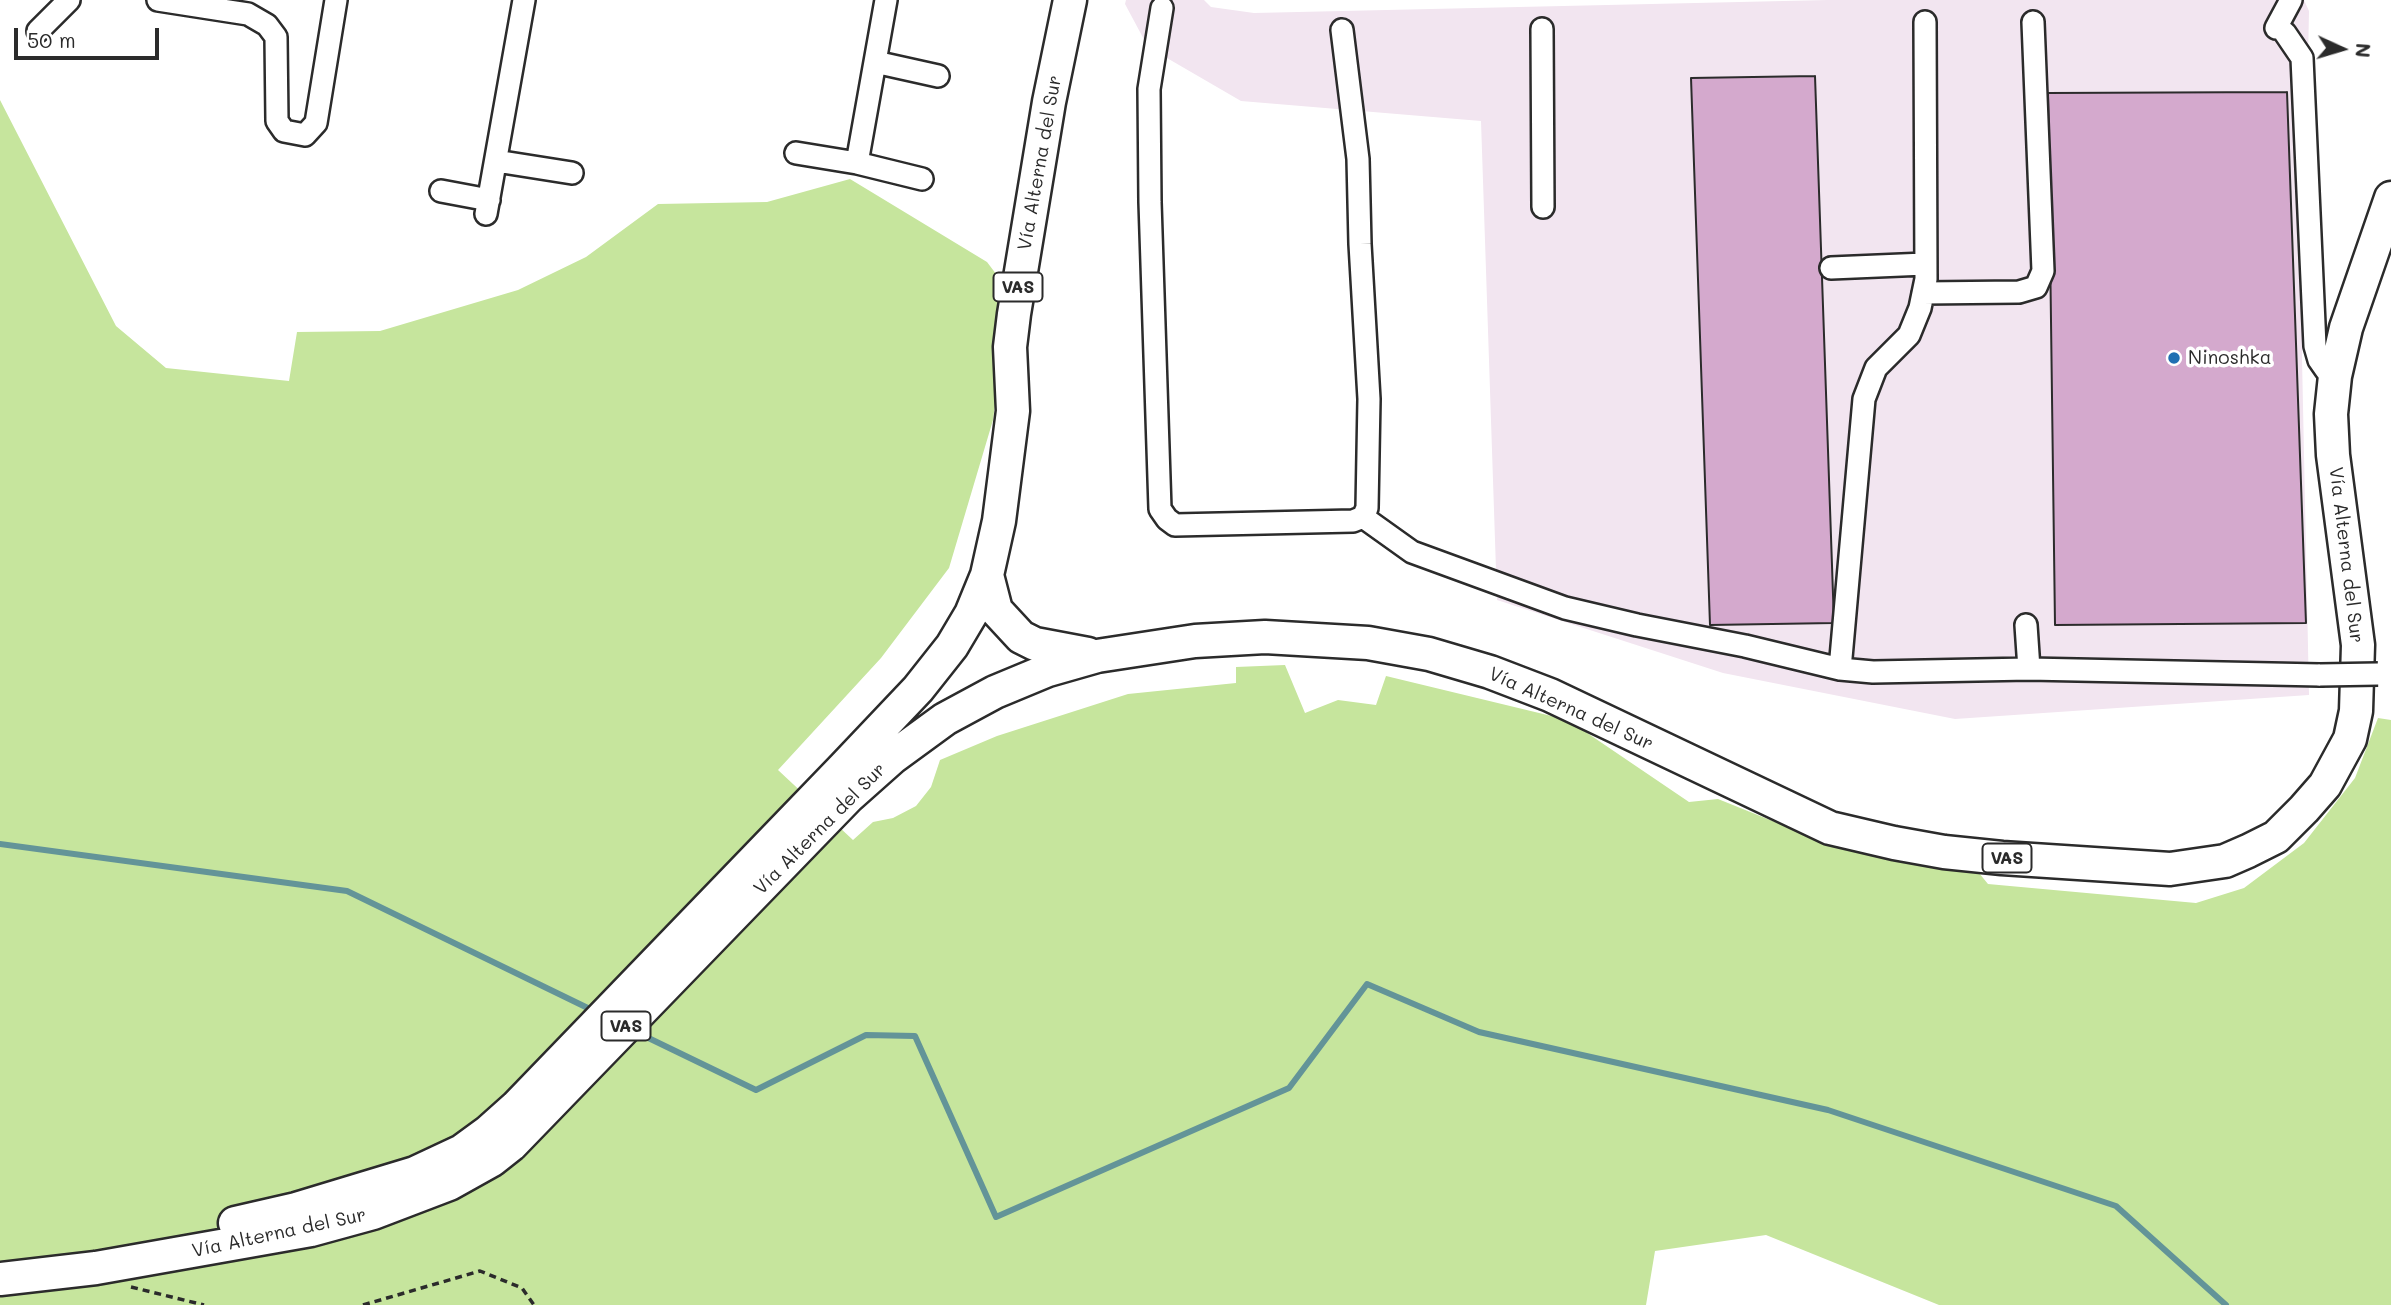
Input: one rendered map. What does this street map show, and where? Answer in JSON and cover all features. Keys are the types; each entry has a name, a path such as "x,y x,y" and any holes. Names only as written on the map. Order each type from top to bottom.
{"highway":[{"name":"Vía Alterna del Sur","path":"11,1269 96,1268 311,1230 373,1213 449,1184 492,1160 511,1145 838,790 952,646 971,614 987,575 999,521 1013,411 1010,347 1014,314 1049,102 1070,0"},
{"path":"1013,411 1025,375 1063,136 1091,0"},
{"name":"Vía Alterna del Sur","path":"11,1269 190,1234 296,1209 415,1173 462,1151 499,1123 838,790 892,757 945,719 995,692 1048,670 1097,656 1195,641 1265,637 1368,643 1429,654 1490,672 1550,695 1830,828 1932,850 2003,858 2170,869 2225,861 2276,837 2325,785 2350,739 2356,710 2358,645 2333,455 2331,414 2335,376 2346,328 2391,198"},
{"path":"987,575 996,610 1021,637 1035,644 1065,652 1097,656"}],"lane":[{"path":"38,31 69,0"},
{"path":"158,0 248,14 267,26 276,37 277,121 284,131 305,135 316,123 336,0"},
{"path":"441,191 488,207 524,0"},
{"path":"857,163 886,0"},
{"path":"2291,0 2280,30 2302,58 2315,346 2319,360 2326,370 2335,376"},
{"path":"1162,8 1149,89 1150,202 1160,509 1175,525 1353,522 1363,517 1367,508 1369,398 1358,159 1342,30"},
{"path":"1840,669 1864,399 1876,368 1909,335 1923,293 1925,22"},
{"path":"1923,293 2018,292 2036,287 2043,271 2033,22"},
{"path":"1542,29 1543,207"},
{"path":"875,62 938,76"},
{"path":"796,153 857,163 922,179"},
{"path":"496,161 572,173"},
{"path":"1831,268 1925,264"},
{"path":"1363,517 1412,552 1565,608 1840,669 1873,672 2029,669 2385,674"},
{"path":"2026,625 2029,669"}],"path":[{"path":"96,1268 137,1290 204,1305"},
{"path":"363,1305 480,1271 522,1288 534,1305"}],"shaded area":[{"name":"Ninoshka","path":"1126,0 1204,0 1211,7 1254,13 1828,0 2304,0 2309,11 2302,358 2309,695 1955,719 1723,673 1497,600 1481,121 1241,101 1148,47 1125,4"}],"green space":[{"path":"0,100 116,326 166,368 289,381 297,332 380,331 518,290 586,257 658,204 767,202 850,179 987,262 1009,291 993,420 949,568 881,658 778,770 853,840 873,822 893,818 916,806 931,787 940,760 997,736 1128,694 1236,683 1236,667 1285,665 1305,713 1338,700 1376,705 1386,676 1568,720 1689,802 1718,799 1842,849 1979,873 1988,884 2196,903 2244,888 2304,843 2355,778 2378,718 2391,720 2391,1305 1939,1305 1766,1235 1655,1251 1646,1305 0,1305"}],"building":[{"path":"1815,76 1834,623 1710,625 1691,78"},
{"name":"Ninoshka","path":"2287,92 2306,623 2055,625 2048,93"}],"waterway":[{"path":"0,844 347,891 596,1012"},
{"path":"634,1031 756,1090 866,1035 915,1036 996,1217 1289,1088 1367,984 1479,1032 1828,1110 2116,1206 2226,1305"}],"place":[{"name":"Ninoshka","path":"2174,358"}]}
